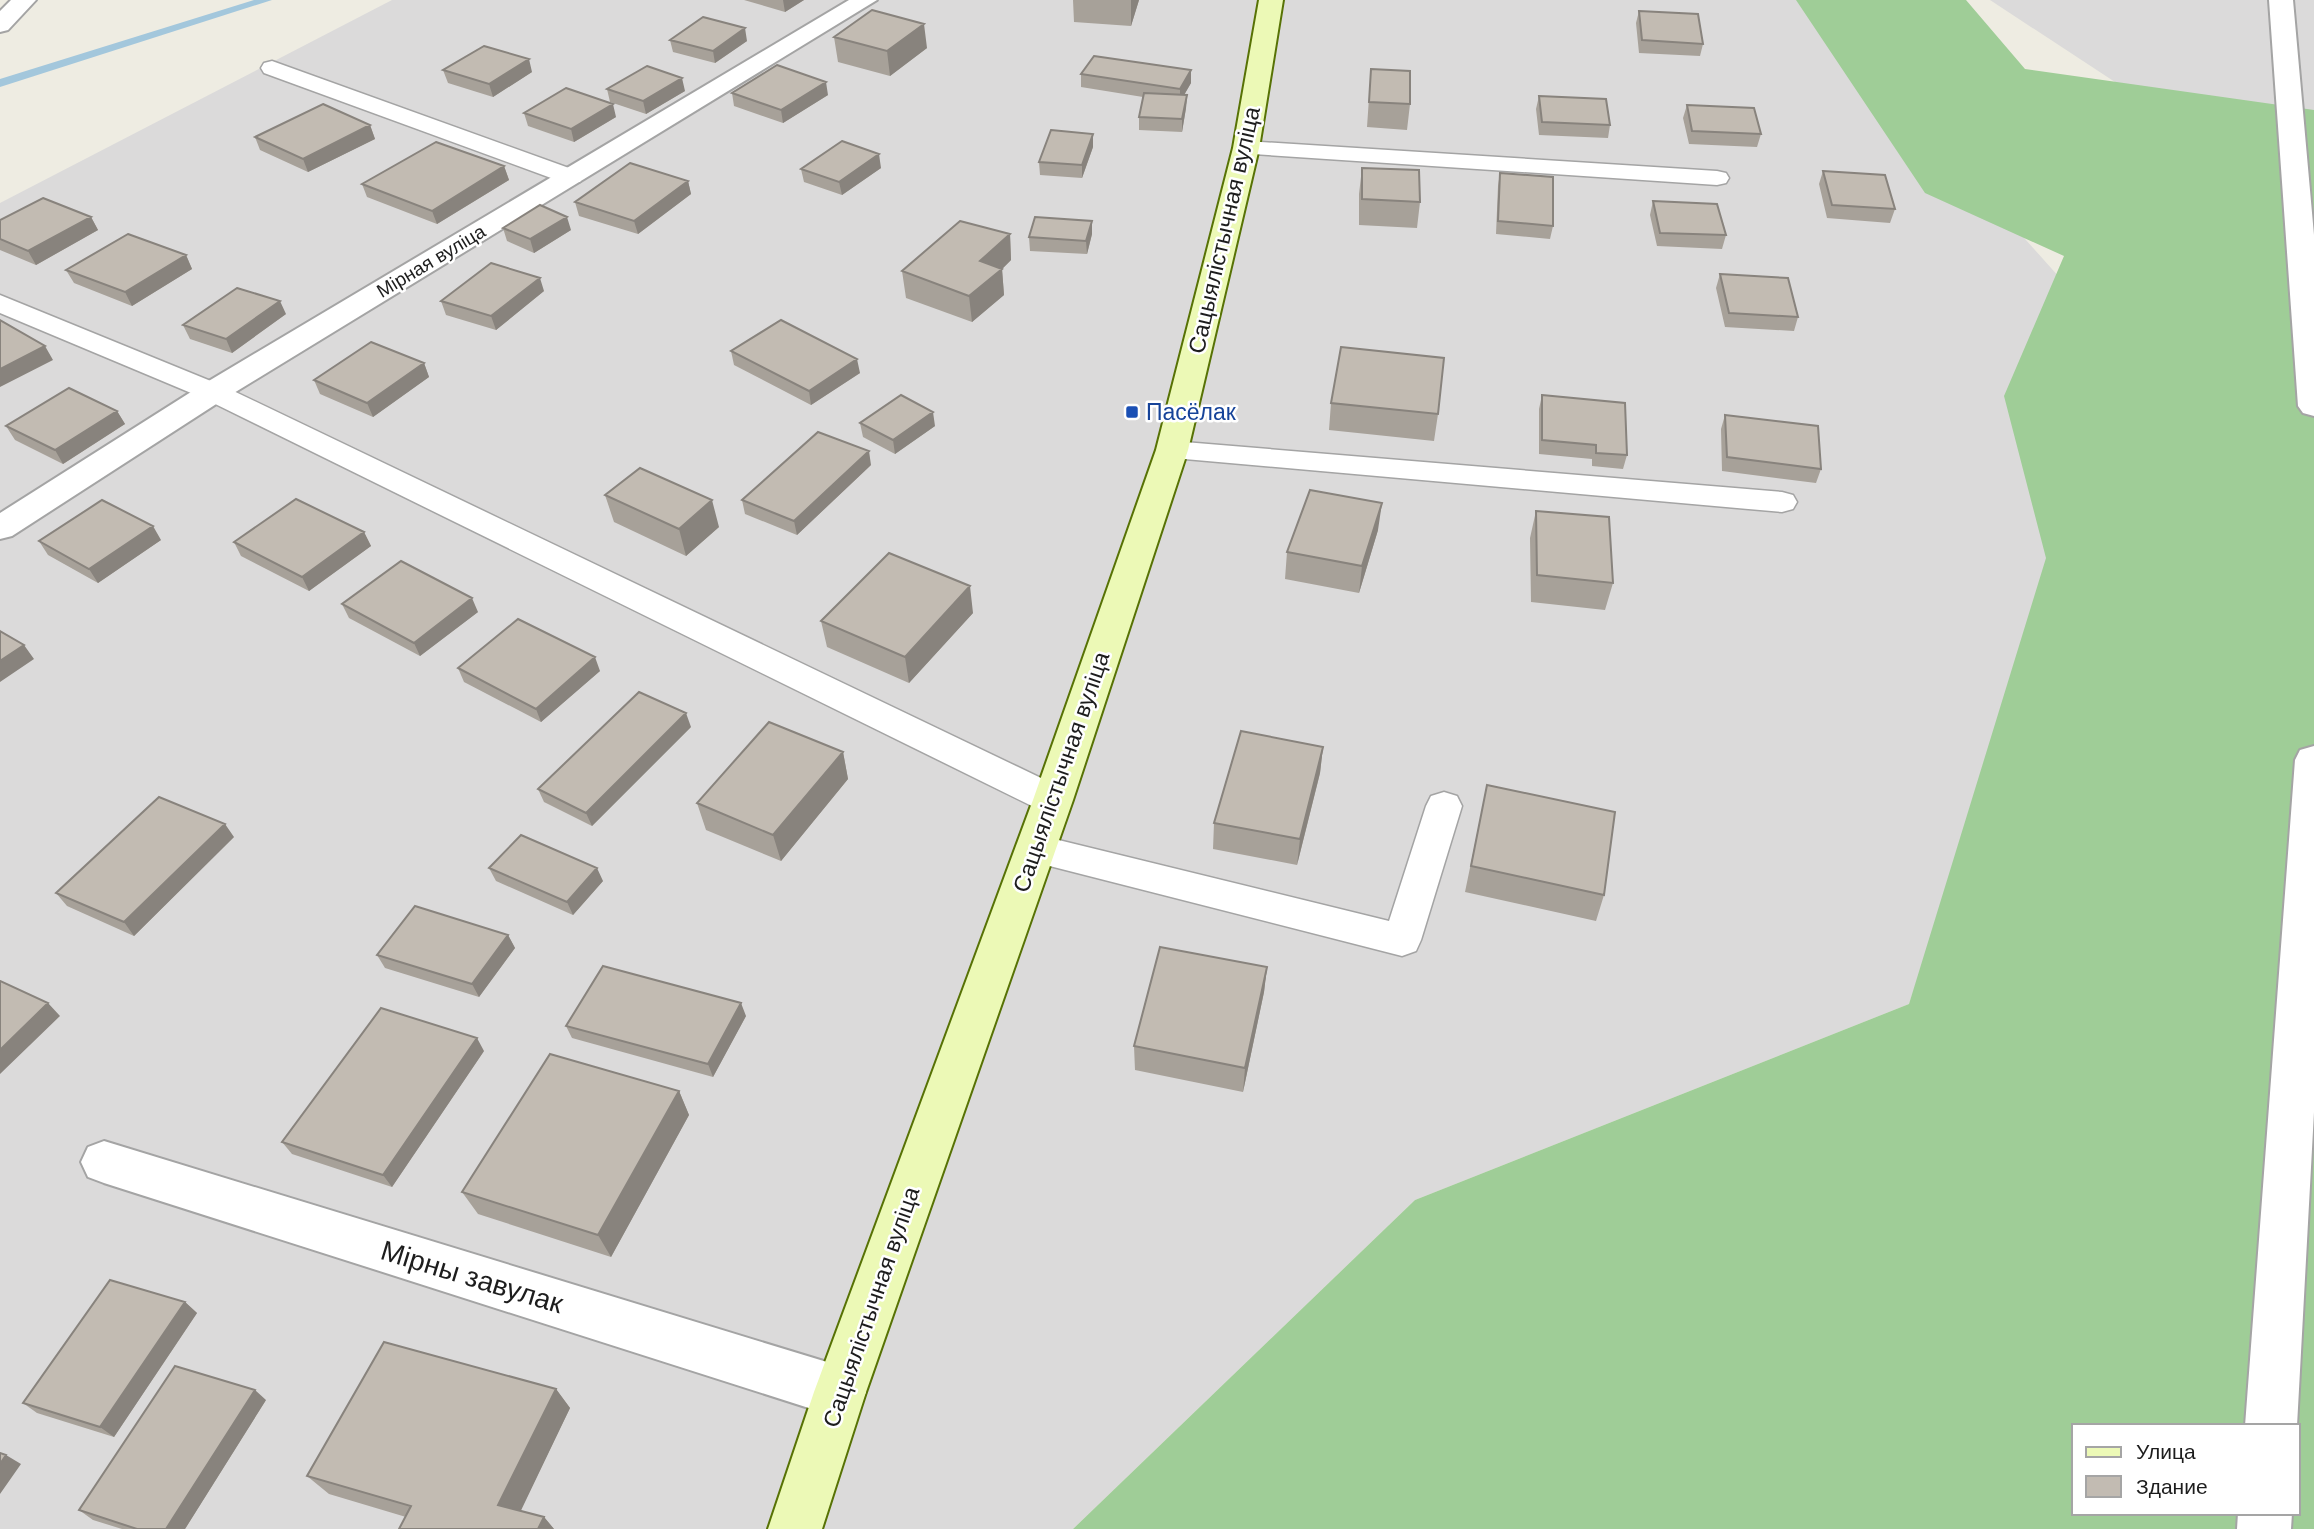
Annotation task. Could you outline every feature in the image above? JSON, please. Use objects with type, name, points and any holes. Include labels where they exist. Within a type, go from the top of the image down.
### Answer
[{"type":"main road","name":"Сацыялістычная вуліца","points":[[795,1529],[840,1392],[1053,800],[1172,450],[1246,148],[1271,0]]},
{"type":"street","points":[[0,25],[24,0]]},
{"type":"street","name":"Мірная вуліца","points":[[0,528],[212,392],[865,0]]},
{"type":"street","points":[[2281,0],[2314,406]]},
{"type":"street","points":[[2271,1424],[2314,760]]},
{"type":"street","name":"Мірны завулак","points":[[104,1162],[840,1392]]},
{"type":"lane","points":[[272,68],[571,177]]},
{"type":"lane","points":[[1246,148],[1717,178]]},
{"type":"lane","points":[[0,303],[212,392],[1053,800]]},
{"type":"lane","points":[[1172,450],[1782,502]]},
{"type":"lane","points":[[1034,848],[1402,940],[1444,806]]},
{"type":"shaded area","points":[[392,0],[1812,0],[2068,287],[2077,504],[1909,1004],[1415,1200],[1073,1529],[0,1529],[0,203]]},
{"type":"shaded area","points":[[1990,0],[2314,0],[2314,162],[2217,149]]},
{"type":"green space","points":[[1796,0],[1966,0],[2025,69],[2314,110],[2314,1529],[1073,1529],[1415,1200],[1909,1004],[2046,558],[2004,396],[2064,256],[1925,193]]},
{"type":"building","points":[[872,10],[924,24],[887,51],[834,37]]},
{"type":"building","points":[[1639,11],[1698,14],[1703,44],[1642,40]]},
{"type":"building","points":[[703,17],[745,28],[713,51],[670,40]]},
{"type":"building","points":[[484,46],[529,59],[489,84],[443,70]]},
{"type":"building","points":[[1094,56],[1191,70],[1180,89],[1081,74]]},
{"type":"building","points":[[777,65],[826,82],[781,110],[732,93]]},
{"type":"building","points":[[647,66],[682,78],[643,101],[607,89]]},
{"type":"building","points":[[1371,69],[1410,71],[1410,104],[1369,102]]},
{"type":"building","points":[[566,88],[613,104],[571,129],[524,113]]},
{"type":"building","points":[[1144,93],[1187,95],[1182,119],[1139,117]]},
{"type":"building","points":[[1539,96],[1606,99],[1610,125],[1542,122]]},
{"type":"building","points":[[323,104],[370,125],[303,159],[255,137]]},
{"type":"building","points":[[1687,105],[1754,108],[1761,134],[1692,131]]},
{"type":"building","points":[[1051,130],[1093,134],[1082,165],[1039,162]]},
{"type":"building","points":[[842,141],[879,154],[839,182],[801,169]]},
{"type":"building","points":[[436,142],[504,166],[432,211],[362,184]]},
{"type":"building","points":[[630,163],[688,181],[634,221],[575,202]]},
{"type":"building","points":[[1362,168],[1419,170],[1420,202],[1362,199]]},
{"type":"building","points":[[1823,171],[1885,175],[1895,209],[1832,205]]},
{"type":"building","points":[[1500,173],[1553,177],[1553,226],[1498,221]]},
{"type":"building","points":[[43,198],[91,217],[28,251],[0,239],[0,220]]},
{"type":"building","points":[[1653,201],[1717,204],[1726,235],[1660,233]]},
{"type":"building","points":[[540,205],[567,217],[530,239],[503,228]]},
{"type":"building","points":[[1035,217],[1092,221],[1086,241],[1029,237]]},
{"type":"building","points":[[960,221],[1010,234],[980,261],[1002,269],[969,296],[902,271]]},
{"type":"building","points":[[128,234],[186,255],[125,292],[66,270]]},
{"type":"building","points":[[491,263],[540,278],[491,316],[441,301]]},
{"type":"building","points":[[1720,274],[1788,278],[1798,317],[1729,313]]},
{"type":"building","points":[[237,288],[280,301],[226,339],[183,325]]},
{"type":"building","points":[[0,320],[45,346],[0,369]]},
{"type":"building","points":[[781,320],[857,359],[809,391],[731,351]]},
{"type":"building","points":[[371,342],[424,363],[367,403],[314,380]]},
{"type":"building","points":[[1341,347],[1444,358],[1438,414],[1331,403]]},
{"type":"building","points":[[69,388],[117,411],[55,450],[6,426]]},
{"type":"building","points":[[901,395],[933,412],[893,440],[860,423]]},
{"type":"building","points":[[1542,395],[1625,403],[1627,455],[1596,453],[1596,445],[1542,440]]},
{"type":"building","points":[[1725,415],[1818,426],[1821,469],[1727,457]]},
{"type":"building","points":[[818,432],[869,451],[794,521],[742,500]]},
{"type":"building","points":[[640,468],[712,500],[679,529],[605,495]]},
{"type":"building","points":[[1310,490],[1382,503],[1362,566],[1287,552]]},
{"type":"building","points":[[296,499],[364,532],[302,577],[234,542]]},
{"type":"building","points":[[102,500],[153,526],[89,569],[39,541]]},
{"type":"building","points":[[1536,511],[1609,517],[1613,583],[1537,575]]},
{"type":"building","points":[[889,553],[970,586],[905,657],[821,621]]},
{"type":"building","points":[[401,561],[472,598],[414,643],[342,604]]},
{"type":"building","points":[[518,619],[595,657],[536,709],[458,668]]},
{"type":"building","points":[[0,631],[24,645],[0,661]]},
{"type":"building","points":[[639,692],[686,713],[586,813],[538,789]]},
{"type":"building","points":[[769,722],[843,752],[773,835],[697,803]]},
{"type":"building","points":[[1241,731],[1323,747],[1300,839],[1214,823]]},
{"type":"building","points":[[1487,785],[1615,812],[1604,895],[1471,866]]},
{"type":"building","points":[[159,797],[225,824],[124,922],[56,893]]},
{"type":"building","points":[[521,835],[597,868],[567,902],[489,868]]},
{"type":"building","points":[[415,906],[508,935],[472,984],[377,955]]},
{"type":"building","points":[[1160,947],[1267,967],[1245,1068],[1134,1046]]},
{"type":"building","points":[[603,966],[741,1003],[708,1064],[566,1026]]},
{"type":"building","points":[[0,981],[48,1003],[0,1050]]},
{"type":"building","points":[[381,1008],[477,1038],[383,1175],[282,1142]]},
{"type":"building","points":[[550,1054],[679,1091],[598,1235],[462,1192]]},
{"type":"building","points":[[110,1280],[185,1302],[100,1427],[23,1403]]},
{"type":"building","points":[[384,1342],[556,1389],[498,1505],[544,1517],[538,1529],[399,1529],[411,1506],[307,1476]]},
{"type":"building","points":[[175,1366],[255,1390],[166,1529],[137,1529],[79,1510]]},
{"type":"building","points":[[0,1453],[6,1455],[0,1464]]},
{"type":"waterway","points":[[0,83],[266,0]]},
{"type":"place","name":"Пасёлак","points":[[1132,412]]}]
